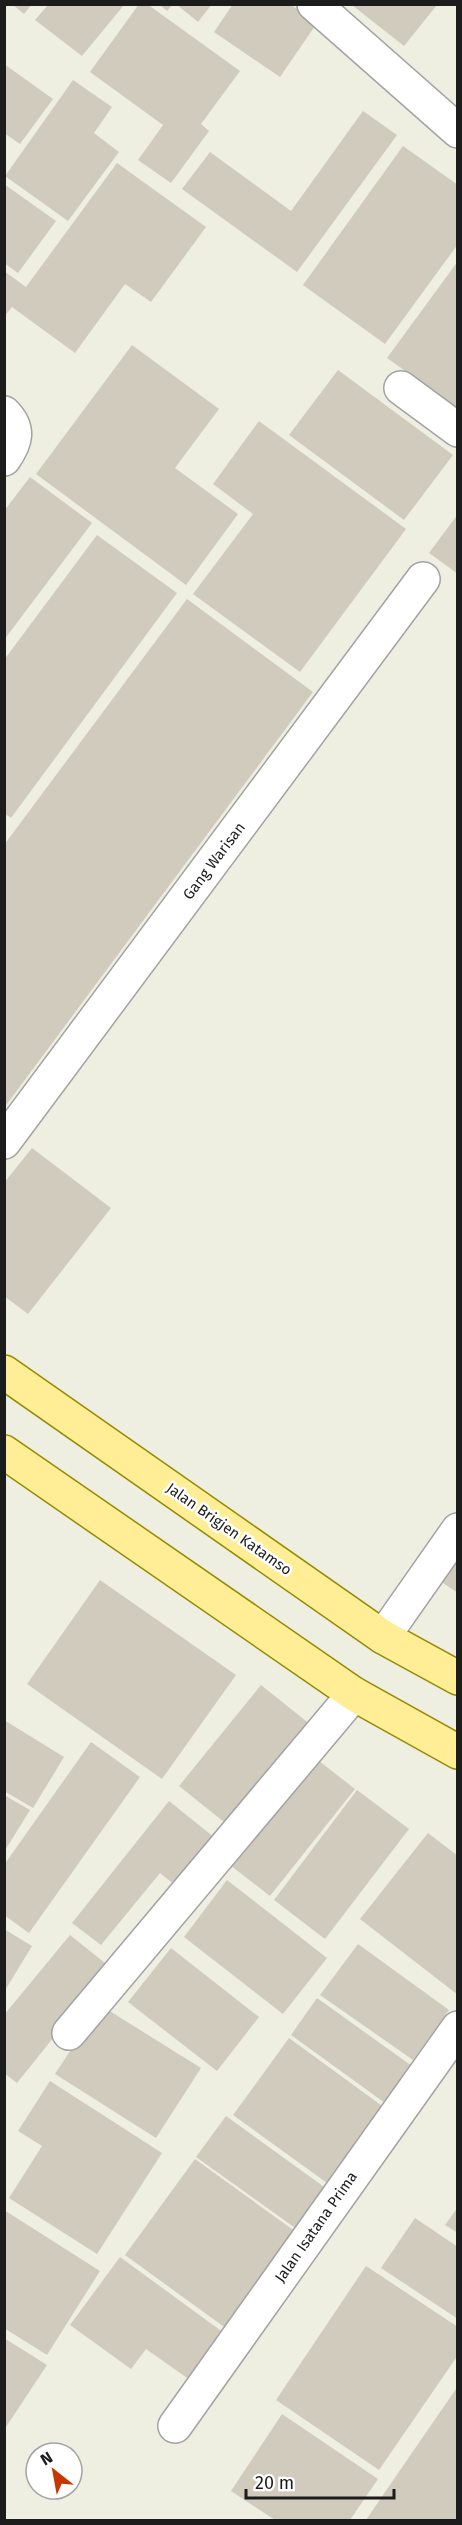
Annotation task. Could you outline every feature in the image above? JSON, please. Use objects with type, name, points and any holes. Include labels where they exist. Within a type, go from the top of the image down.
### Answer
[{"type":"main road","name":"Jalan Brigjen Katamso","points":[[4,1372],[383,1636],[458,1678]]},
{"type":"main road","points":[[4,1452],[354,1694],[458,1752]]},
{"type":"street","points":[[314,4],[458,131]]},
{"type":"street","points":[[401,388],[458,430]]},
{"type":"street","points":[[4,413],[14,426],[16,436],[14,446],[4,459]]},
{"type":"street","name":"Gang Warisan","points":[[4,1142],[423,579]]},
{"type":"street","points":[[383,1636],[458,1530]]},
{"type":"street","points":[[69,2033],[354,1694]]},
{"type":"street","name":"Jalan Isatana Prima","points":[[175,2426],[458,2028]]},
{"type":"building","points":[[12,4],[32,4],[24,14]]},
{"type":"building","points":[[139,4],[147,4],[240,71],[201,124],[209,131],[171,183],[138,160],[163,125],[90,72]]},
{"type":"building","points":[[159,4],[173,4],[167,11]]},
{"type":"building","points":[[176,4],[212,4],[198,22]]},
{"type":"building","points":[[233,4],[290,4],[317,23],[280,77],[214,32]]},
{"type":"building","points":[[48,5],[124,5],[82,56],[35,20]]},
{"type":"building","points":[[352,5],[437,5],[404,46]]},
{"type":"building","points":[[4,64],[53,99],[20,144],[4,133]]},
{"type":"building","points":[[73,80],[112,107],[94,133],[119,152],[68,221],[5,176]]},
{"type":"building","points":[[363,111],[397,135],[297,272],[182,189],[210,152],[291,211]]},
{"type":"building","points":[[403,146],[458,185],[458,244],[385,344],[303,285]]},
{"type":"building","points":[[117,163],[206,227],[151,302],[125,284],[75,353],[12,307],[4,317],[4,271],[26,287]]},
{"type":"building","points":[[4,184],[56,221],[18,273],[4,263]]},
{"type":"building","points":[[458,261],[458,408],[387,358]]},
{"type":"building","points":[[132,345],[219,409],[175,468],[238,514],[186,585],[36,474]]},
{"type":"building","points":[[338,370],[453,455],[404,520],[289,435]]},
{"type":"building","points":[[259,421],[406,529],[300,672],[193,594],[253,514],[213,484]]},
{"type":"building","points":[[30,477],[92,523],[4,640],[4,511]]},
{"type":"building","points":[[458,514],[458,574],[429,553]]},
{"type":"building","points":[[97,535],[177,593],[11,818],[4,813],[4,660]]},
{"type":"building","points":[[187,599],[313,692],[4,1108],[4,845]]},
{"type":"building","points":[[32,1148],[111,1208],[28,1314],[4,1296],[4,1183]]},
{"type":"building","points":[[458,1549],[458,1593],[437,1579]]},
{"type":"building","points":[[100,1580],[236,1675],[162,1779],[27,1684]]},
{"type":"building","points":[[261,1685],[316,1729],[234,1830],[179,1786]]},
{"type":"building","points":[[4,1720],[64,1757],[33,1808],[4,1791]]},
{"type":"building","points":[[91,1742],[140,1777],[29,1933],[4,1915],[4,1865]]},
{"type":"building","points":[[314,1757],[355,1789],[270,1896],[230,1865]]},
{"type":"building","points":[[357,1790],[409,1829],[325,1939],[274,1900]]},
{"type":"building","points":[[4,1795],[30,1810],[4,1852]]},
{"type":"building","points":[[169,1801],[215,1838],[176,1886],[160,1873],[101,1945],[72,1923]]},
{"type":"building","points":[[428,1833],[458,1856],[458,1995],[360,1919]]},
{"type":"building","points":[[227,1880],[327,1958],[283,2014],[184,1937]]},
{"type":"building","points":[[4,1929],[32,1946],[4,1992]]},
{"type":"building","points":[[70,1935],[110,1967],[17,2083],[4,2073],[4,2015]]},
{"type":"building","points":[[358,1944],[449,2010],[413,2060],[320,1995]]},
{"type":"building","points":[[171,1948],[259,2017],[217,2071],[128,2002]]},
{"type":"building","points":[[317,1998],[412,2066],[385,2103],[291,2035]]},
{"type":"building","points":[[100,2005],[201,2068],[156,2138],[55,2074]]},
{"type":"building","points":[[289,2038],[389,2111],[334,2188],[233,2115]]},
{"type":"building","points":[[50,2081],[162,2153],[97,2254],[9,2198],[42,2146],[18,2131]]},
{"type":"building","points":[[226,2116],[327,2189],[298,2230],[196,2157]]},
{"type":"building","points":[[195,2159],[296,2232],[227,2329],[125,2255]]},
{"type":"building","points":[[458,2207],[458,2233],[445,2225]]},
{"type":"building","points":[[4,2210],[100,2271],[47,2355],[4,2328]]},
{"type":"building","points":[[415,2218],[458,2247],[458,2319],[381,2268]]},
{"type":"building","points":[[120,2257],[224,2333],[190,2380],[146,2349],[131,2369],[70,2325]]},
{"type":"building","points":[[366,2266],[458,2327],[458,2355],[379,2470],[276,2400]]},
{"type":"building","points":[[4,2338],[47,2365],[4,2430]]},
{"type":"building","points":[[458,2386],[458,2520],[366,2520],[394,2479]]},
{"type":"building","points":[[282,2414],[378,2479],[350,2520],[275,2520],[231,2491]]}]
